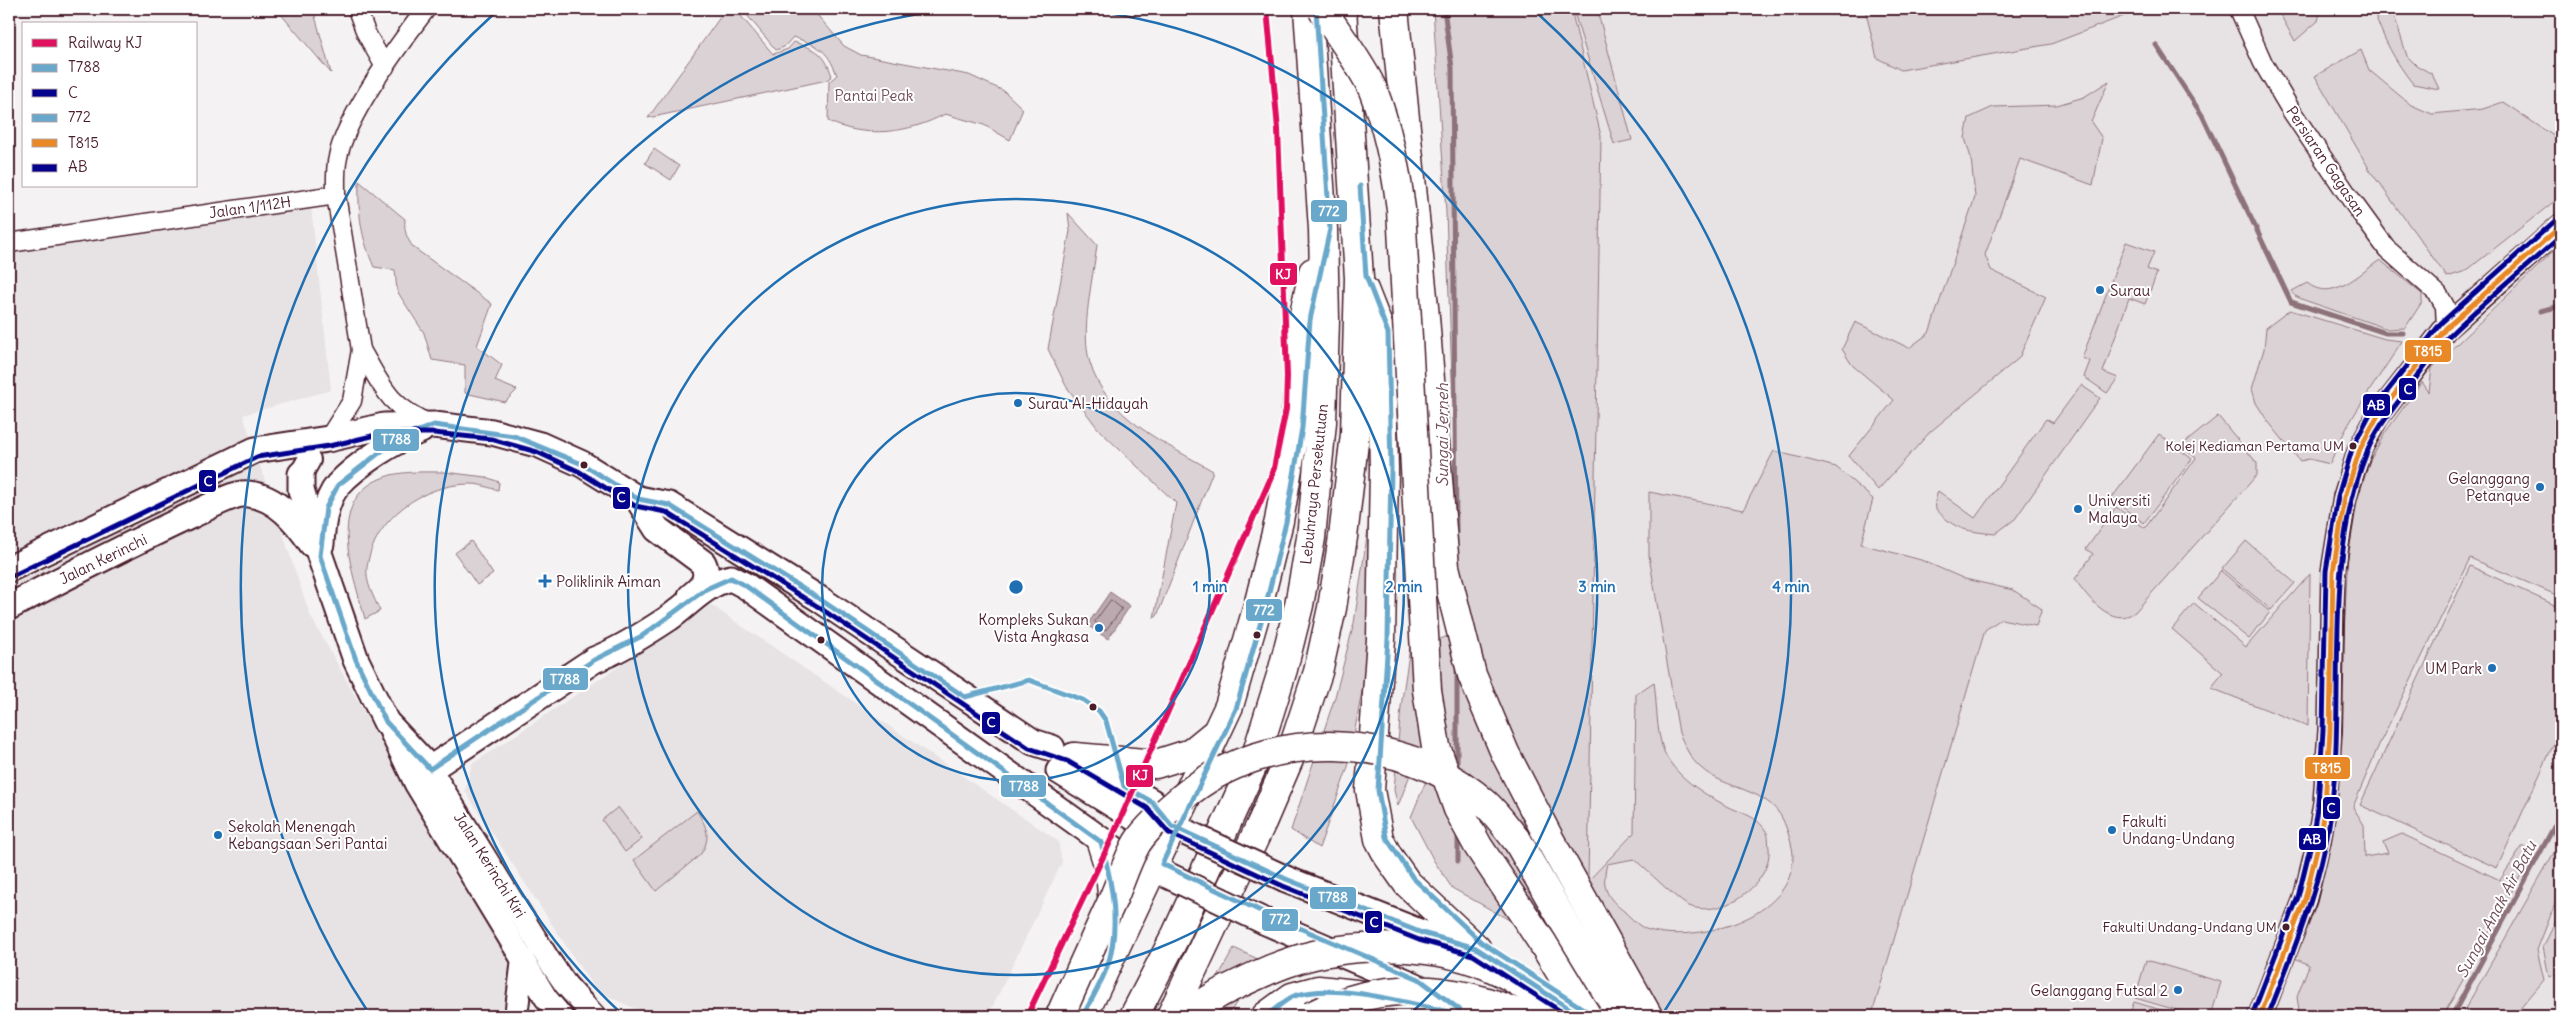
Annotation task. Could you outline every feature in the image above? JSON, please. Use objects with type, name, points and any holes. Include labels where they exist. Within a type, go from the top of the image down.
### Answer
[{"type":"highway","name":"Lebuhraya Persekutuan","points":[[1134,1016],[1176,935],[1253,765],[1283,669],[1299,605],[1311,538],[1322,422],[1325,320],[1323,229],[1308,9]]},
{"type":"highway","points":[[1322,9],[1372,89],[1389,138],[1396,168],[1401,209],[1427,690],[1436,746],[1458,809],[1478,846],[1542,942],[1587,1016]]},
{"type":"highway","points":[[1171,1016],[1290,757],[1318,672],[1341,555],[1356,434],[1359,278],[1342,9]]},
{"type":"highway","points":[[1394,9],[1425,317],[1445,567],[1472,675],[1504,753],[1648,1016]]},
{"type":"highway","points":[[1083,1016],[1109,960],[1160,872],[1179,829],[1215,733],[1229,706],[1240,670],[1279,521],[1295,427],[1302,319],[1323,229]]},
{"type":"highway","points":[[1359,278],[1381,333],[1383,440],[1381,639],[1370,790],[1379,839],[1388,856],[1407,883],[1476,948]]},
{"type":"highway","points":[[1056,754],[1156,764],[1191,753],[1215,733]]},
{"type":"highway","points":[[1060,1016],[1138,843],[1151,826],[1194,788],[1228,768],[1255,756],[1309,745],[1345,746],[1402,758],[1440,774],[1487,805],[1518,842],[1618,1016]]},
{"type":"highway","points":[[1101,842],[1112,888],[1114,922],[1109,960]]},
{"type":"highway","points":[[1182,1016],[1220,993],[1293,961],[1329,952],[1370,948],[1418,950],[1465,958],[1498,971],[1538,995],[1559,1016]]},
{"type":"highway","points":[[1266,1016],[1292,997],[1318,990],[1356,994],[1453,1014]]},
{"type":"highway","points":[[1311,1016],[1347,1001],[1376,993],[1434,991],[1464,995],[1500,1006],[1523,1016]]},
{"type":"main road","points":[[9,569],[255,450],[328,439],[384,426],[434,426],[514,436],[540,444],[582,464],[638,499],[670,505],[821,600],[1056,754],[1152,802],[1179,829],[1286,879],[1422,933],[1476,948],[1581,1016]]},
{"type":"main road","points":[[320,556],[321,534],[326,508],[338,486],[397,439],[434,426]]},
{"type":"main road","name":"Jalan Kerinchi Kiri","points":[[328,439],[305,467],[301,490],[320,556],[356,660],[386,722],[430,769]]},
{"type":"main road","points":[[430,769],[673,610],[702,588],[706,568],[703,563],[657,529],[638,499]]},
{"type":"main road","name":"Jalan Kerinchi","points":[[9,607],[198,512],[235,509],[262,513],[282,524],[320,556]]},
{"type":"main road","points":[[594,660],[609,654],[669,618],[715,583],[731,578],[1101,842],[1266,922],[1416,986],[1453,1014]]},
{"type":"street","points":[[357,9],[366,34],[385,67]]},
{"type":"street","points":[[328,439],[352,401],[360,350],[336,195],[338,156],[345,136],[385,67],[426,9]]},
{"type":"street","name":"Persiaran Gagasan","points":[[2239,9],[2263,64],[2292,112],[2387,250],[2438,294],[2472,304]]},
{"type":"street","name":"Jalan 1/112H","points":[[9,243],[336,195]]},
{"type":"street","points":[[2260,1016],[2305,899],[2319,841],[2325,803],[2330,731],[2333,572],[2345,497],[2360,449],[2377,417],[2446,328],[2561,226]]},
{"type":"street","points":[[2438,294],[2445,306],[2446,328]]},
{"type":"street","points":[[360,350],[391,401],[414,417],[434,426]]},
{"type":"street","name":"Jalan Kerinchi Kiri","points":[[386,722],[416,784],[523,959],[552,1013]]},
{"type":"street","name":"Jalan Kerinchi Kiri","points":[[430,769],[546,955],[590,1015]]},
{"type":"street","points":[[516,1016],[523,959]]},
{"type":"street","points":[[552,1013],[572,991]]},
{"type":"shaded area","name":"Universiti Malaya","points":[[1571,9],[2561,9],[2561,1016],[1663,1016],[1588,882],[1601,136]]},
{"type":"shaded area","points":[[311,207],[331,390],[243,415],[310,615],[457,879],[509,956],[510,974],[526,1016],[9,1016],[9,250]]},
{"type":"shaded area","points":[[711,605],[1058,841],[1062,862],[988,1016],[651,1016],[595,990],[465,791],[472,764]]},
{"type":"green space","points":[[275,9],[313,9],[331,73],[279,12]]},
{"type":"green space","points":[[726,9],[735,9],[773,54],[788,49],[794,42],[819,53],[826,62],[832,76],[827,80],[648,118]]},
{"type":"green space","name":"Pantai Peak","points":[[742,9],[812,9],[844,46],[861,55],[969,75],[1004,91],[1023,109],[1010,140],[984,125],[945,114],[917,126],[872,132],[842,127],[828,121],[829,82],[837,75],[830,59],[816,46],[793,37],[784,47],[776,50]]},
{"type":"green space","points":[[1433,9],[1571,9],[1601,136],[1588,881],[1634,833],[1636,694],[1654,682],[1659,733],[1663,749],[1668,758],[1681,775],[1699,790],[1727,806],[1750,816],[1763,827],[1768,836],[1768,861],[1763,874],[1754,886],[1730,903],[1716,907],[1702,909],[1689,906],[1670,892],[1634,859],[1607,864],[1605,885],[1609,896],[1636,922],[1649,930],[1669,933],[1692,933],[1716,929],[1739,922],[1761,910],[1778,896],[1789,878],[1793,856],[1786,828],[1776,809],[1757,795],[1722,781],[1701,768],[1691,756],[1679,733],[1649,556],[1649,492],[1743,510],[1774,451],[1836,467],[1873,499],[1861,544],[1921,560],[1965,579],[2013,590],[2042,609],[2036,626],[2001,619],[1985,630],[1873,1011],[1879,1016],[1663,1016],[1610,922],[1572,955],[1452,888],[1434,861],[1411,817],[1426,781],[1449,748],[1435,641],[1461,631],[1446,212]]},
{"type":"green space","points":[[1573,9],[1597,9],[1632,140],[1614,144]]},
{"type":"green space","points":[[1865,9],[2142,9],[2051,44],[1901,70],[1877,58]]},
{"type":"green space","points":[[2277,9],[2321,9],[2318,21],[2295,41]]},
{"type":"green space","points":[[2373,9],[2392,9],[2407,56],[2416,65],[2432,74],[2439,89],[2413,84],[2390,48]]},
{"type":"green space","points":[[2361,50],[2369,70],[2411,105],[2432,114],[2483,109],[2503,102],[2561,141],[2561,196],[2466,271],[2447,277],[2371,172],[2315,76]]},
{"type":"green space","points":[[2109,81],[2091,122],[2102,138],[2093,185],[2020,159],[1985,255],[1991,270],[2046,297],[2019,358],[1930,432],[1878,490],[1849,456],[1894,400],[1852,365],[1842,349],[1855,322],[1909,348],[1929,333],[1975,197],[1971,158],[1965,138],[1969,118],[1993,107],[2057,105],[2084,97]]},
{"type":"green space","points":[[654,149],[679,166],[671,180],[645,163]]},
{"type":"green space","points":[[359,181],[405,219],[406,234],[414,248],[492,304],[477,346],[502,365],[495,381],[517,390],[505,402],[465,393],[465,365],[432,360],[424,333],[397,291],[395,270],[374,267],[361,226]]},
{"type":"green space","points":[[1068,213],[1097,245],[1088,305],[1086,336],[1090,363],[1098,382],[1110,399],[1140,428],[1213,471],[1157,616],[1154,618],[1176,503],[1099,430],[1066,386],[1048,349],[1070,231]]},
{"type":"green space","points":[[2126,242],[2154,252],[2147,269],[2157,273],[2145,304],[2129,298],[2103,372],[2118,378],[2107,393],[2084,377],[2090,361],[2082,358]]},
{"type":"green space","points":[[2561,244],[2561,597],[2470,558],[2378,747],[2353,807],[2364,825],[2365,857],[2388,853],[2383,842],[2402,834],[2500,880],[2522,847],[2537,846],[2443,1016],[2300,1016],[2297,997],[2309,965],[2295,958],[2321,885],[2335,808],[2348,553],[2354,510],[2367,466],[2385,433],[2422,382],[2429,392],[2432,368]]},
{"type":"green space","points":[[2380,260],[2422,294],[2422,302],[2405,328],[2388,329],[2304,300],[2295,296],[2292,291],[2307,283],[2316,288],[2326,290],[2336,288],[2354,279]]},
{"type":"green space","points":[[2290,310],[2385,339],[2402,341],[2353,417],[2336,448],[2330,464],[2309,459],[2300,461],[2267,420],[2256,403],[2252,389],[2264,349],[2266,328]]},
{"type":"green space","points":[[2081,385],[2100,398],[2015,519],[1995,534],[1977,532],[1956,526],[1936,509],[1935,501],[1938,491],[1975,518],[2046,419],[2053,423]]},
{"type":"green space","points":[[2218,416],[2257,463],[2257,475],[2135,612],[2118,617],[2109,614],[2093,602],[2075,579],[2093,554],[2086,549],[2116,507],[2145,528],[2196,458],[2181,446]]},
{"type":"green space","points":[[2159,434],[2192,459],[2144,523],[2111,499]]},
{"type":"green space","points":[[411,472],[444,472],[486,477],[499,482],[498,490],[481,485],[454,485],[420,497],[404,507],[391,519],[380,533],[372,549],[367,567],[369,584],[380,611],[365,619],[349,558],[347,536],[349,517],[356,499],[369,485],[391,475]]},
{"type":"green space","points":[[1369,523],[1374,626],[1348,767],[1319,848],[1291,830],[1335,697],[1354,623]]},
{"type":"green space","points":[[471,541],[493,574],[477,585],[455,553]]},
{"type":"green space","points":[[2246,541],[2295,583],[2271,610],[2222,569]]},
{"type":"green space","name":"UM Park","points":[[2470,566],[2561,608],[2561,728],[2497,868],[2360,805]]},
{"type":"green space","points":[[2221,571],[2270,612],[2249,639],[2198,598]]},
{"type":"green space","points":[[2310,574],[2308,726],[2211,688],[2223,673],[2172,629],[2194,603],[2246,647]]},
{"type":"green space","points":[[1414,620],[1432,756],[1418,754],[1398,806],[1394,790],[1401,707]]},
{"type":"green space","points":[[618,807],[642,839],[625,852],[602,820]]},
{"type":"green space","points":[[697,811],[707,833],[704,849],[700,855],[656,891],[634,860]]},
{"type":"green space","points":[[2561,840],[2561,889],[2537,950],[2544,980],[2514,1016],[2461,1016]]},
{"type":"green space","points":[[2561,911],[2561,973],[2549,977],[2543,947]]},
{"type":"green space","points":[[1234,948],[1262,961],[1228,1016],[1197,1016]]},
{"type":"green space","name":"Gelanggang Futsal 2","points":[[2146,960],[2221,982],[2211,1016],[2197,1016],[2135,998]]},
{"type":"green space","points":[[2134,1002],[2182,1016],[2129,1016]]},
{"type":"water","points":[[1110,592],[1130,606],[1108,639],[1087,625]]},
{"type":"waterway","name":"Sungai Jerneh","points":[[1444,9],[1452,68],[1456,533]]},
{"type":"waterway","points":[[2156,45],[2202,115],[2291,302],[2386,333],[2403,333]]},
{"type":"waterway","points":[[2540,311],[2561,306]]},
{"type":"waterway","name":"Sungai Jerneh","points":[[1457,664],[1457,773]]},
{"type":"waterway","name":"Sungai Anak Air Batu","points":[[2452,1016],[2561,814]]},
{"type":"waterway","name":"Sungai Jerneh","points":[[1458,831],[1458,861]]},
{"type":"rail line","name":"KJ","points":[[1027,1016],[1112,838],[1273,473],[1286,409],[1287,376],[1278,129],[1267,9]]},
{"type":"transit line","name":"772","points":[[1316,9],[1330,229],[1310,320],[1302,428],[1286,522],[1266,604],[1236,709],[1162,864],[1269,915],[1419,979],[1460,1010]]},
{"type":"transit line","name":"772","points":[[1360,186],[1366,276],[1388,333],[1391,469],[1388,639],[1378,790],[1386,837],[1413,878],[1481,942],[1585,1010]]},
{"type":"transit line","name":"AB","points":[[2253,1013],[2298,897],[2312,840],[2318,802],[2323,731],[2326,571],[2338,496],[2353,446],[2371,412],[2441,323],[2556,220]]},
{"type":"transit line","name":"T815","points":[[2260,1016],[2305,899],[2319,841],[2325,803],[2330,731],[2333,572],[2345,497],[2360,449],[2377,417],[2446,328],[2561,226]]},
{"type":"transit line","name":"C","points":[[2268,1016],[2307,912],[2328,831],[2335,760],[2340,580],[2345,536],[2353,493],[2367,452],[2385,420],[2447,338],[2561,236]]},
{"type":"transit line","name":"T788","points":[[1083,1016],[1107,967],[1114,936],[1109,873],[1101,842],[746,586],[731,578],[706,589],[642,636],[594,660],[430,769],[386,722],[356,660],[320,556],[326,508],[338,485],[397,439],[434,425],[514,436],[582,464],[638,499],[669,505],[821,600],[965,697],[1029,680],[1083,700],[1099,711],[1106,721],[1124,786],[1152,802],[1172,826],[1286,879],[1422,933],[1476,948],[1581,1016]]},
{"type":"transit line","name":"C","points":[[12,576],[257,457],[329,446],[385,433],[434,433],[491,439],[537,452],[578,471],[635,506],[666,512],[817,606],[1029,748],[1067,761],[1147,808],[1169,833],[1283,886],[1419,940],[1473,955],[1568,1016]]},
{"type":"transit line","name":"T788","points":[[1266,1016],[1294,996],[1311,992],[1330,991],[1393,999],[1450,1012],[1456,1016]]},
{"type":"place","name":"Surau","points":[[2100,290]]},
{"type":"place","name":"Surau Al-Hidayah","points":[[1018,403]]},
{"type":"place","name":"Kolej Kediaman Pertama UM","points":[[2353,446]]},
{"type":"place","name":"Gelanggang Petanque","points":[[2540,487]]},
{"type":"place","name":"Universiti Malaya","points":[[2078,509]]},
{"type":"place","name":"Poliklinik Aiman","points":[[545,581]]},
{"type":"place","name":"Kompleks Sukan Vista Angkasa","points":[[1099,628]]},
{"type":"place","name":"UM Park","points":[[2492,668]]},
{"type":"place","name":"Fakulti Undang-Undang","points":[[2112,830]]},
{"type":"place","name":"Sekolah Menengah Kebangsaan Seri Pantai","points":[[218,835]]},
{"type":"place","name":"Fakulti Undang-Undang UM","points":[[2286,927]]},
{"type":"place","name":"Gelanggang Futsal 2","points":[[2178,990]]}]
